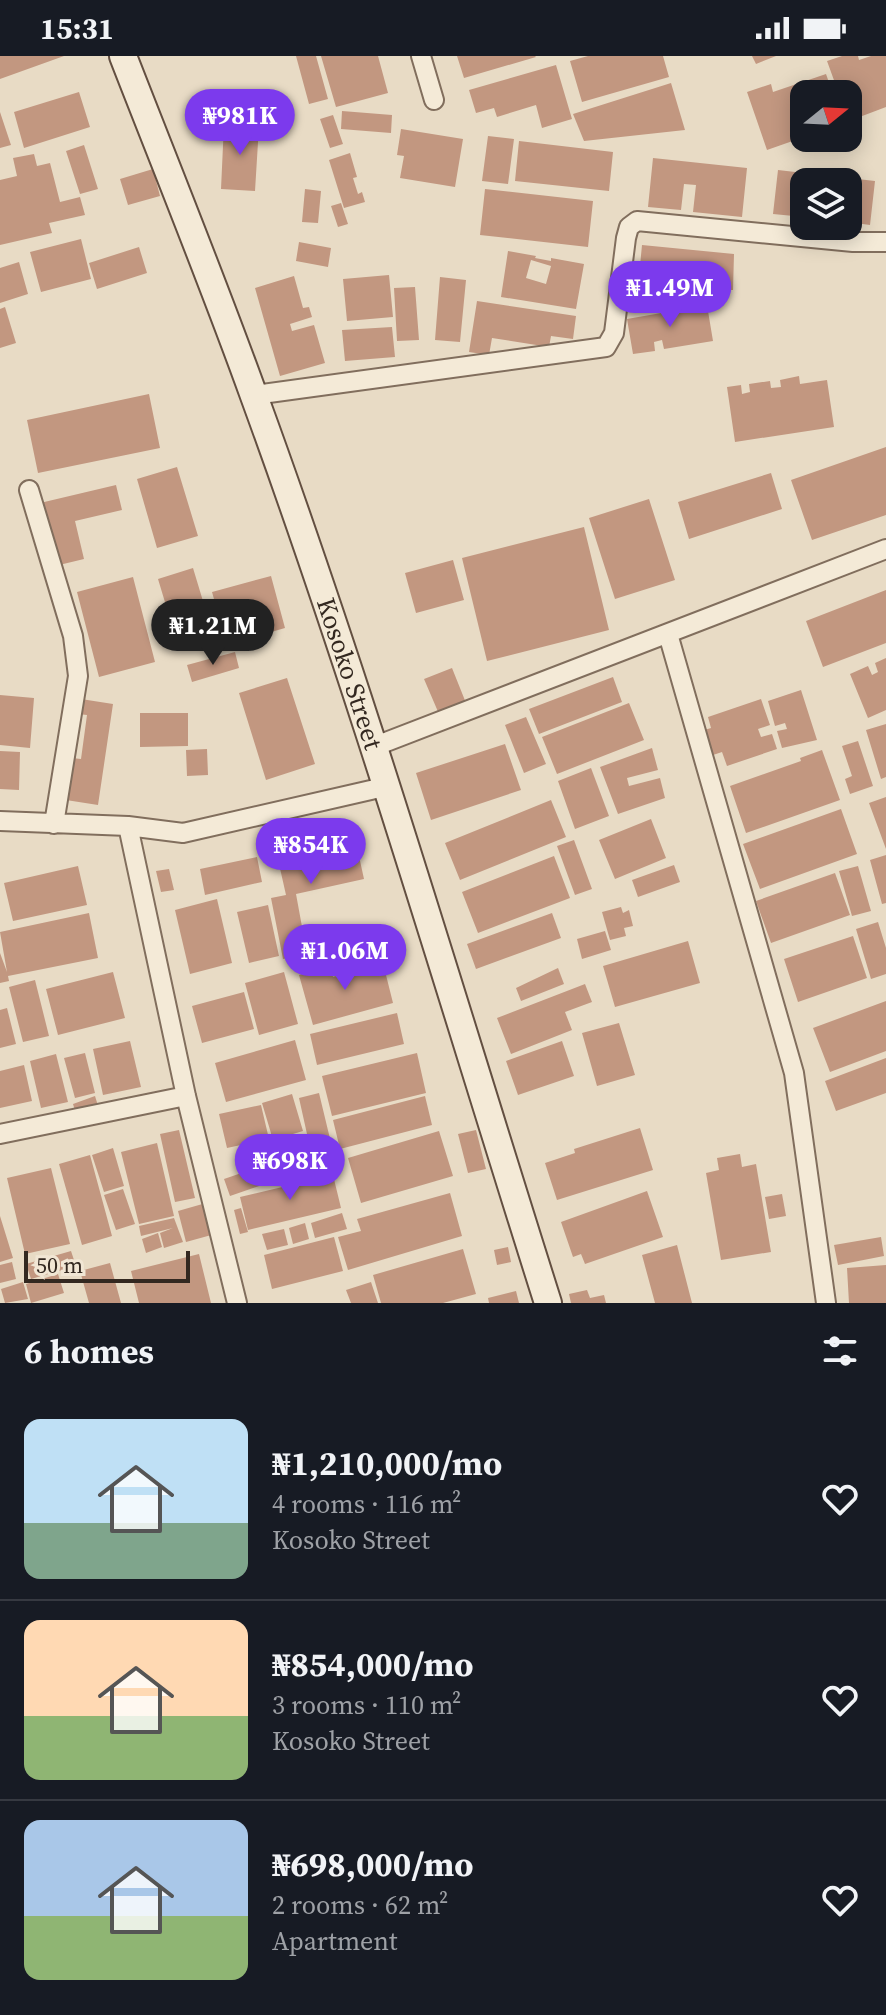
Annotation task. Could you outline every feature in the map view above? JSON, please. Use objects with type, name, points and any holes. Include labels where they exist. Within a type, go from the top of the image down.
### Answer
[{"type":"street","name":"Kosoko Street","points":[[123,56],[254,395],[373,747],[548,1303]]},
{"type":"street","points":[[421,56],[434,100]]},
{"type":"street","points":[[254,395],[606,347],[614,333],[626,238],[629,227],[637,221],[853,242],[886,242]]},
{"type":"street","points":[[29,490],[73,636],[78,676],[54,824]]},
{"type":"street","points":[[373,747],[886,549]]},
{"type":"street","points":[[668,634],[794,1073],[826,1303]]},
{"type":"street","points":[[0,821],[128,826],[183,833],[384,787]]},
{"type":"street","points":[[128,826],[186,1096],[237,1303]]},
{"type":"street","points":[[0,1134],[186,1096]]},
{"type":"building","points":[[0,56],[64,56],[0,79]]},
{"type":"building","points":[[296,56],[316,56],[328,99],[309,104]]},
{"type":"building","points":[[321,56],[378,56],[388,93],[336,107]]},
{"type":"building","points":[[457,56],[535,56],[536,57],[464,78]]},
{"type":"building","points":[[588,56],[663,56],[669,77],[582,102],[570,61]]},
{"type":"building","points":[[752,56],[776,56],[756,64]]},
{"type":"building","points":[[842,56],[858,56],[859,60],[886,56],[886,107],[862,116],[862,80],[834,80],[827,61]]},
{"type":"building","points":[[556,65],[572,119],[542,128],[536,105],[497,117],[494,108],[476,113],[469,90]]},
{"type":"building","points":[[826,74],[828,80],[808,80]]},
{"type":"building","points":[[671,83],[685,130],[584,141],[573,114]]},
{"type":"building","points":[[771,84],[773,92],[790,86],[790,142],[767,150],[747,92]]},
{"type":"building","points":[[79,92],[90,127],[24,148],[14,112]]},
{"type":"building","points":[[342,111],[392,115],[391,133],[341,129]]},
{"type":"building","points":[[0,112],[11,145],[0,148]]},
{"type":"building","points":[[333,115],[343,144],[330,148],[320,119]]},
{"type":"building","points":[[224,124],[259,126],[255,191],[221,189]]},
{"type":"building","points":[[401,129],[463,139],[455,187],[400,178],[404,156],[397,155]]},
{"type":"building","points":[[488,136],[514,139],[508,184],[482,181]]},
{"type":"building","points":[[519,141],[613,152],[609,191],[515,181]]},
{"type":"building","points":[[84,145],[98,189],[80,194],[66,151]]},
{"type":"building","points":[[350,153],[357,177],[353,178],[358,194],[362,192],[365,202],[344,208],[329,160]]},
{"type":"building","points":[[34,154],[37,166],[50,163],[60,202],[80,197],[85,215],[49,223],[52,233],[0,245],[0,180],[17,176],[13,158]]},
{"type":"building","points":[[653,158],[747,168],[742,217],[693,212],[696,185],[684,184],[681,210],[648,207]]},
{"type":"building","points":[[153,169],[160,196],[128,205],[120,179]]},
{"type":"building","points":[[778,170],[790,171],[790,216],[773,214]]},
{"type":"building","points":[[862,180],[875,181],[870,225],[862,224]]},
{"type":"building","points":[[305,189],[321,191],[318,223],[302,222]]},
{"type":"building","points":[[485,189],[593,201],[588,247],[480,235]]},
{"type":"building","points":[[341,203],[348,224],[338,227],[331,206]]},
{"type":"building","points":[[81,239],[91,279],[41,292],[30,252]]},
{"type":"building","points":[[299,242],[331,248],[328,267],[296,261]]},
{"type":"building","points":[[642,245],[734,254],[733,290],[699,290],[697,281],[685,281],[685,290],[638,290],[632,285],[634,268],[640,266]],"holes":[[[672,270],[685,272],[684,280],[671,278]]]},
{"type":"building","points":[[139,247],[147,273],[97,289],[89,263]]},
{"type":"building","points":[[508,251],[551,261],[551,258],[584,264],[576,309],[501,297]],"holes":[[[531,260],[551,266],[546,284],[526,278]]]},
{"type":"building","points":[[19,262],[28,294],[0,303],[0,268]]},
{"type":"building","points":[[389,275],[393,317],[347,321],[343,279]]},
{"type":"building","points":[[294,276],[303,308],[309,307],[312,317],[290,324],[292,331],[314,325],[325,363],[280,376],[255,288]]},
{"type":"building","points":[[440,277],[466,280],[460,342],[435,340]]},
{"type":"building","points":[[415,287],[419,340],[397,341],[394,288]]},
{"type":"building","points":[[477,301],[576,316],[573,339],[551,336],[549,347],[492,338],[489,355],[469,352]]},
{"type":"building","points":[[707,305],[713,341],[664,349],[662,340],[654,342],[655,351],[633,354],[627,319]]},
{"type":"building","points":[[5,307],[16,343],[0,348],[0,309]]},
{"type":"building","points":[[392,327],[395,357],[345,361],[342,330]]},
{"type":"building","points":[[799,376],[800,384],[827,380],[834,427],[735,442],[727,387],[741,385],[742,394],[750,392],[749,384],[770,381],[771,388],[781,387],[780,380]]},
{"type":"building","points":[[149,394],[160,448],[38,473],[27,420]]},
{"type":"building","points":[[886,447],[886,515],[812,540],[791,480]]},
{"type":"building","points":[[177,467],[198,536],[157,548],[137,479]]},
{"type":"building","points":[[771,473],[782,509],[689,539],[678,502]]},
{"type":"building","points":[[116,485],[122,510],[75,521],[84,559],[55,566],[40,503]]},
{"type":"building","points":[[649,499],[675,580],[615,599],[589,518]]},
{"type":"building","points":[[584,527],[609,630],[487,661],[462,558]]},
{"type":"building","points":[[453,560],[464,600],[416,613],[405,573]]},
{"type":"building","points":[[193,568],[212,631],[177,642],[158,579]]},
{"type":"building","points":[[271,576],[285,628],[227,645],[212,592]]},
{"type":"building","points":[[133,577],[155,662],[99,677],[77,592]]},
{"type":"building","points":[[886,590],[886,643],[823,667],[806,621]]},
{"type":"building","points":[[235,652],[239,668],[192,682],[187,665]]},
{"type":"building","points":[[886,658],[886,710],[868,718],[850,674],[868,666],[872,675],[878,672],[875,663]]},
{"type":"building","points":[[452,668],[466,703],[439,714],[424,679]]},
{"type":"building","points":[[613,677],[622,702],[539,734],[529,709]]},
{"type":"building","points":[[287,678],[315,764],[266,780],[239,693]]},
{"type":"building","points":[[801,690],[817,740],[782,748],[777,731],[787,729],[785,723],[775,726],[768,701]]},
{"type":"building","points":[[0,695],[34,698],[30,748],[0,745]]},
{"type":"building","points":[[81,699],[113,704],[98,805],[66,800],[72,758],[81,759],[87,715],[78,714]]},
{"type":"building","points":[[761,699],[770,725],[758,729],[761,737],[772,734],[777,749],[727,766],[722,752],[710,756],[701,731],[711,728],[708,717]]},
{"type":"building","points":[[629,703],[644,740],[557,774],[542,737]]},
{"type":"building","points":[[140,713],[188,713],[188,746],[140,747]]},
{"type":"building","points":[[526,717],[546,764],[524,773],[505,725]]},
{"type":"building","points":[[886,724],[886,777],[881,779],[866,730]]},
{"type":"building","points":[[858,741],[873,786],[850,794],[845,779],[852,776],[842,746]]},
{"type":"building","points":[[505,744],[521,790],[431,820],[416,773]]},
{"type":"building","points":[[652,748],[658,770],[627,778],[629,786],[660,778],[665,798],[618,814],[600,767]]},
{"type":"building","points":[[207,749],[208,775],[187,776],[186,750]]},
{"type":"building","points":[[822,750],[840,800],[746,833],[730,786],[801,761],[800,758]]},
{"type":"building","points":[[0,751],[20,752],[19,790],[0,789]]},
{"type":"building","points":[[591,768],[609,816],[575,829],[558,781]]},
{"type":"building","points":[[886,797],[886,849],[869,803]]},
{"type":"building","points":[[551,800],[566,837],[460,880],[445,843]]},
{"type":"building","points":[[841,809],[857,854],[760,889],[743,844]]},
{"type":"building","points":[[651,819],[666,858],[615,879],[599,840]]},
{"type":"building","points":[[355,838],[364,879],[296,894],[307,954],[283,959],[271,898],[286,895],[277,855],[307,849],[308,852],[319,850],[318,846]]},
{"type":"building","points":[[574,840],[592,889],[575,895],[557,846]]},
{"type":"building","points":[[886,855],[886,903],[882,904],[870,860]]},
{"type":"building","points":[[554,856],[570,898],[478,933],[462,892]]},
{"type":"building","points":[[257,857],[262,882],[205,895],[200,869]]},
{"type":"building","points":[[674,865],[680,882],[638,897],[632,880]]},
{"type":"building","points":[[78,866],[87,905],[13,921],[4,883]]},
{"type":"building","points":[[858,866],[871,911],[852,916],[839,871]]},
{"type":"building","points":[[169,869],[174,890],[161,892],[156,871]]},
{"type":"building","points":[[835,873],[850,915],[771,943],[756,901]]},
{"type":"building","points":[[217,899],[232,963],[190,974],[175,910]]},
{"type":"building","points":[[268,905],[279,956],[249,963],[237,912]]},
{"type":"building","points":[[621,907],[623,913],[629,910],[633,926],[624,928],[626,936],[610,940],[602,912]]},
{"type":"building","points":[[89,913],[98,958],[8,976],[9,981],[0,983],[0,953],[7,972],[0,932]]},
{"type":"building","points":[[552,913],[561,938],[476,969],[467,944]]},
{"type":"building","points":[[878,922],[886,948],[886,974],[871,979],[856,929]]},
{"type":"building","points":[[605,931],[611,950],[582,959],[577,939]]},
{"type":"building","points":[[853,936],[867,978],[798,1002],[784,959]]},
{"type":"building","points":[[688,941],[700,983],[615,1007],[603,966]]},
{"type":"building","points":[[383,963],[393,1003],[313,1025],[299,975],[330,966],[333,977]]},
{"type":"building","points":[[558,968],[564,984],[521,1001],[516,988]]},
{"type":"building","points":[[113,972],[125,1018],[58,1035],[46,989]]},
{"type":"building","points":[[284,972],[298,1024],[259,1035],[245,983]]},
{"type":"building","points":[[35,980],[49,1036],[23,1042],[9,987]]},
{"type":"building","points":[[585,984],[592,1002],[565,1012],[572,1030],[511,1054],[497,1018]]},
{"type":"building","points":[[244,992],[254,1029],[202,1043],[192,1006]]},
{"type":"building","points":[[886,1001],[886,1051],[830,1072],[813,1028]]},
{"type":"building","points":[[7,1008],[16,1044],[0,1048],[0,1010]]},
{"type":"building","points":[[397,1013],[404,1044],[317,1065],[310,1034]]},
{"type":"building","points":[[619,1023],[635,1075],[597,1086],[582,1033]]},
{"type":"building","points":[[295,1040],[306,1080],[226,1102],[215,1063]]},
{"type":"building","points":[[130,1041],[141,1087],[103,1095],[93,1049]]},
{"type":"building","points":[[562,1041],[574,1076],[518,1095],[506,1061]]},
{"type":"building","points":[[85,1053],[95,1093],[75,1098],[64,1058]]},
{"type":"building","points":[[417,1053],[426,1093],[332,1116],[322,1076]]},
{"type":"building","points":[[56,1054],[68,1102],[41,1108],[30,1061]]},
{"type":"building","points":[[886,1058],[886,1093],[836,1111],[825,1081]]},
{"type":"building","points":[[24,1065],[32,1101],[0,1108],[0,1071]]},
{"type":"building","points":[[319,1093],[332,1147],[311,1152],[299,1098]]},
{"type":"building","points":[[292,1094],[303,1131],[273,1140],[262,1103]]},
{"type":"building","points":[[95,1096],[99,1109],[77,1117],[73,1104]]},
{"type":"building","points":[[425,1096],[432,1125],[340,1149],[333,1120]]},
{"type":"building","points":[[261,1105],[269,1139],[227,1148],[219,1114]]},
{"type":"building","points":[[640,1128],[653,1170],[557,1200],[545,1163],[575,1153],[574,1149]]},
{"type":"building","points":[[179,1130],[195,1198],[175,1202],[160,1134]]},
{"type":"building","points":[[476,1130],[486,1169],[468,1173],[458,1134]]},
{"type":"building","points":[[439,1131],[453,1176],[361,1203],[348,1158]]},
{"type":"building","points":[[299,1138],[302,1155],[245,1166],[242,1148]]},
{"type":"building","points":[[157,1143],[174,1216],[139,1224],[121,1152]]},
{"type":"building","points":[[113,1148],[124,1186],[104,1192],[92,1155]]},
{"type":"building","points":[[740,1154],[742,1167],[756,1164],[771,1252],[721,1260],[706,1173],[719,1170],[717,1158]]},
{"type":"building","points":[[90,1155],[112,1236],[82,1245],[59,1164]]},
{"type":"building","points":[[51,1168],[70,1244],[25,1254],[7,1178]]},
{"type":"building","points":[[256,1168],[262,1185],[230,1196],[224,1179]]},
{"type":"building","points":[[333,1175],[341,1208],[248,1230],[240,1197]]},
{"type":"building","points":[[123,1189],[135,1224],[116,1230],[104,1195]]},
{"type":"building","points":[[647,1191],[663,1237],[585,1264],[581,1254],[573,1257],[561,1222]]},
{"type":"building","points":[[450,1193],[462,1236],[348,1270],[338,1237],[361,1231],[357,1219]]},
{"type":"building","points":[[782,1194],[786,1216],[769,1219],[765,1197]]},
{"type":"building","points":[[206,1203],[215,1234],[186,1242],[178,1211]]},
{"type":"building","points":[[241,1208],[248,1232],[240,1234],[234,1210]]},
{"type":"building","points":[[342,1213],[347,1229],[315,1238],[311,1223]]},
{"type":"building","points":[[0,1216],[13,1258],[0,1262]]},
{"type":"building","points":[[174,1218],[183,1242],[164,1248],[160,1233],[173,1228],[141,1236],[139,1226]]},
{"type":"building","points":[[305,1223],[309,1239],[293,1244],[289,1228]]},
{"type":"building","points":[[284,1229],[288,1245],[267,1250],[262,1234]]},
{"type":"building","points":[[158,1233],[162,1247],[146,1253],[142,1239]]},
{"type":"building","points":[[334,1237],[343,1271],[272,1289],[264,1255]]},
{"type":"building","points":[[881,1237],[884,1256],[838,1265],[834,1245]]},
{"type":"building","points":[[677,1245],[692,1303],[655,1303],[642,1255]]},
{"type":"building","points":[[508,1247],[511,1262],[497,1265],[494,1250]]},
{"type":"building","points":[[463,1249],[476,1294],[443,1303],[381,1303],[373,1275]]},
{"type":"building","points":[[71,1251],[76,1266],[31,1279],[26,1264]]},
{"type":"building","points":[[199,1254],[211,1303],[139,1303],[131,1271]]},
{"type":"building","points":[[12,1262],[16,1279],[0,1283],[0,1265]]},
{"type":"building","points":[[110,1263],[121,1303],[89,1303],[80,1271]]},
{"type":"building","points":[[886,1265],[886,1303],[849,1303],[847,1268]]},
{"type":"building","points":[[58,1274],[64,1293],[31,1303],[26,1284]]},
{"type":"building","points":[[23,1282],[28,1299],[5,1303],[1,1289]]},
{"type":"building","points":[[371,1282],[378,1303],[351,1303],[346,1290]]},
{"type":"building","points":[[587,1290],[590,1298],[604,1295],[606,1303],[571,1303],[569,1294]]},
{"type":"building","points":[[516,1291],[519,1303],[489,1303],[488,1298]]}]
